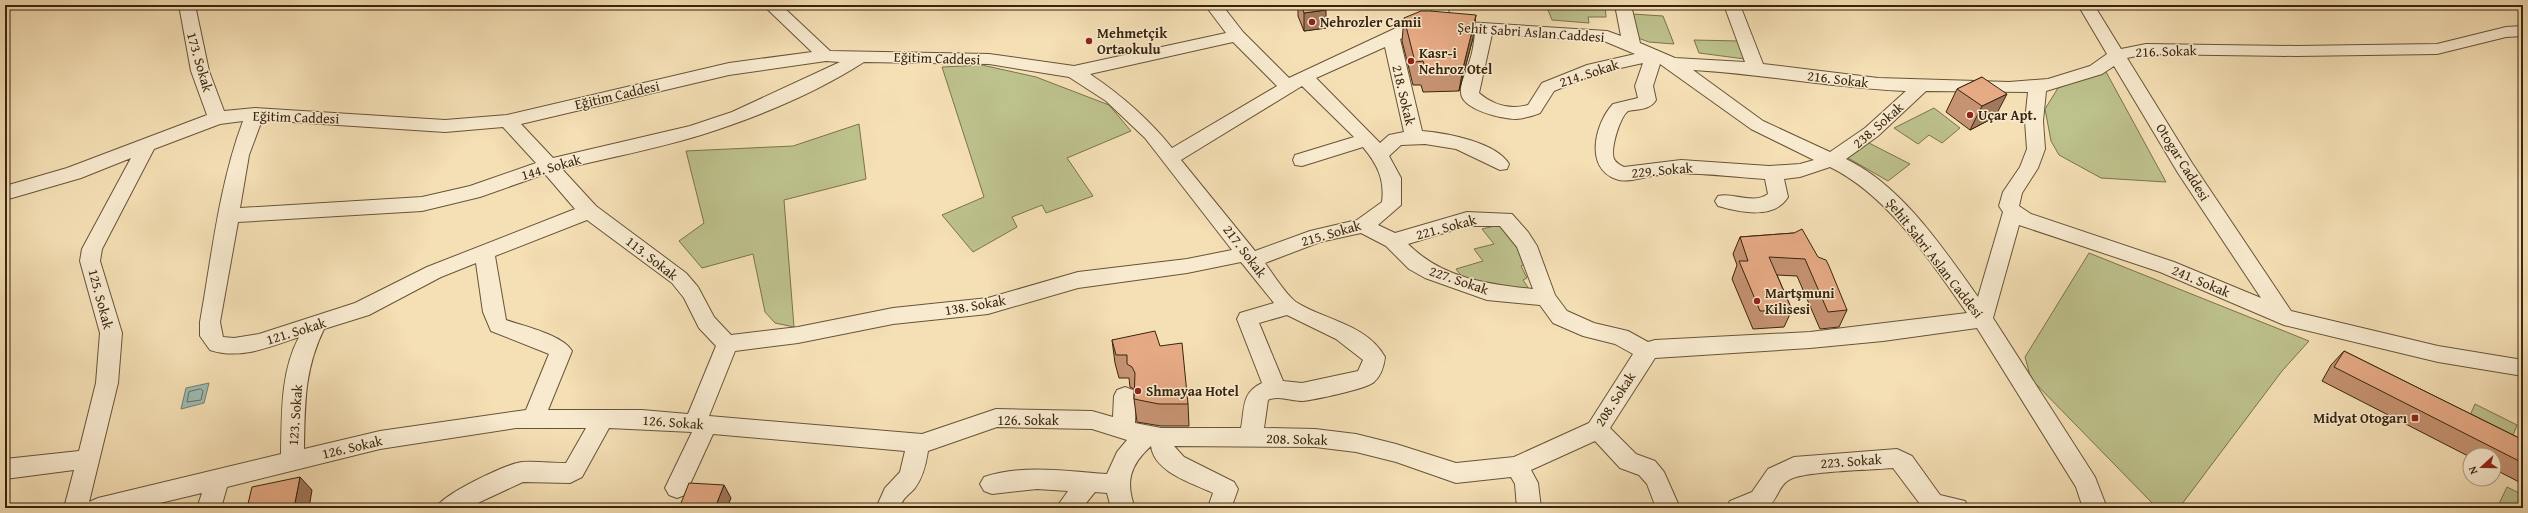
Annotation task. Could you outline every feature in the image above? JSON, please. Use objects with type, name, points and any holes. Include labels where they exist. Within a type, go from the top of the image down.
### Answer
[{"type":"street","name":"173. Sokak","points":[[187,5],[200,71],[217,118]]},
{"type":"street","points":[[771,5],[826,56]]},
{"type":"street","name":"215. Sokak","points":[[1213,5],[1237,36],[1296,83],[1380,154],[1390,172],[1394,188],[1391,205],[1363,226],[1317,236],[1248,257]]},
{"type":"street","points":[[1440,5],[1444,26]]},
{"type":"street","points":[[1623,5],[1632,46]]},
{"type":"street","points":[[1732,5],[1756,69]]},
{"type":"street","name":"Otogar Caddesi","points":[[2086,5],[2118,55],[2184,168],[2284,317]]},
{"type":"street","name":"Şehit Sabri Aslan Caddesi","points":[[1170,158],[1296,83],[1390,37],[1418,28],[1444,26],[1607,36],[1672,63],[1757,125],[1854,171],[1882,190],[1936,256],[1982,319],[2087,484],[2095,508]]},
{"type":"street","name":"214. Sokak","points":[[1485,28],[1481,40],[1481,54],[1470,86],[1470,95],[1484,108],[1511,113],[1534,109],[1548,87],[1593,69],[1654,55]]},
{"type":"street","name":"216. Sokak","points":[[1672,63],[1756,69],[1878,84],[2009,88],[2049,85],[2096,70],[2118,55],[2146,49],[2296,51],[2437,49],[2506,32],[2523,31]]},
{"type":"street","name":"Eğitim Caddesi","points":[[7,196],[146,147],[217,118],[255,114],[445,126],[507,121],[729,69],[826,56],[989,60],[1074,72],[1237,36]]},
{"type":"street","name":"218. Sokak","points":[[1380,154],[1396,139],[1414,137],[1390,37]]},
{"type":"street","name":"229. Sokak","points":[[1654,55],[1644,86],[1647,100],[1644,103],[1622,106],[1616,112],[1603,146],[1606,162],[1612,170],[1621,174],[1689,166],[1796,171],[1830,160]]},
{"type":"street","name":"144. Sokak","points":[[228,216],[422,204],[473,192],[547,166],[694,131],[738,116],[836,72],[860,57]]},
{"type":"street","name":"217. Sokak","points":[[1074,72],[1112,97],[1151,134],[1228,228],[1248,257],[1288,307]]},
{"type":"street","name":"238. Sokak","points":[[1830,160],[1853,147],[1922,86]]},
{"type":"street","points":[[1546,298],[1560,318],[1590,330],[1621,337],[1647,352],[1655,348],[1810,340],[1868,335],[1982,319],[2013,212],[2009,206],[2013,192],[2029,168],[2036,149],[2034,120],[2038,86]]},
{"type":"street","name":"121. Sokak","points":[[255,114],[240,155],[210,322],[212,336],[217,344],[234,346],[259,342],[316,325],[362,309],[434,272],[589,211]]},
{"type":"street","name":"113. Sokak","points":[[507,121],[526,136],[547,166],[589,211],[642,248],[680,279],[698,303],[705,320],[727,344]]},
{"type":"street","points":[[1414,137],[1450,141],[1490,156],[1500,164]]},
{"type":"street","points":[[1302,160],[1365,140]]},
{"type":"street","name":"125. Sokak","points":[[76,508],[107,383],[111,333],[90,260],[92,249],[146,147]]},
{"type":"street","points":[[1725,201],[1751,206],[1773,202],[1778,197],[1773,171]]},
{"type":"street","name":"241. Sokak","points":[[2013,212],[2024,219],[2167,267],[2284,317],[2438,354],[2523,368]]},
{"type":"street","name":"221. Sokak","points":[[1393,241],[1467,219],[1505,219],[1515,228],[1532,255],[1546,298]]},
{"type":"street","name":"227. Sokak","points":[[1363,226],[1393,241],[1416,264],[1432,273],[1487,292],[1546,298]]},
{"type":"street","points":[[485,252],[492,312],[498,325],[550,344],[561,351],[533,419]]},
{"type":"street","name":"138. Sokak","points":[[727,344],[798,335],[893,316],[988,306],[1078,280],[1248,257]]},
{"type":"street","points":[[1251,437],[1258,395],[1274,389],[1302,392],[1348,383],[1366,377],[1373,367],[1374,357],[1362,345],[1334,326],[1288,307],[1247,319],[1274,389]]},
{"type":"street","name":"123. Sokak","points":[[292,462],[294,394],[302,352],[316,325]]},
{"type":"street","points":[[677,488],[701,423],[727,344]]},
{"type":"street","name":"208. Sokak","points":[[1251,437],[1315,438],[1356,443],[1396,453],[1456,473],[1517,466],[1575,441],[1597,429],[1647,352]]},
{"type":"street","points":[[1123,430],[1125,396]]},
{"type":"street","name":"126. Sokak","points":[[98,508],[218,478],[417,434],[516,419],[602,419],[701,423],[918,443],[944,437],[996,418],[1092,420],[1123,430],[1155,436],[1251,437]]},
{"type":"street","points":[[448,508],[468,495],[521,472],[570,473],[574,470],[602,419]]},
{"type":"street","points":[[1597,429],[1628,461],[1647,468],[1656,479],[1668,508]]},
{"type":"street","points":[[1123,508],[1118,496],[1117,484],[1119,470],[1128,452],[1155,436],[1163,452],[1176,464],[1226,489],[1221,504],[1224,508]]},
{"type":"street","points":[[888,508],[895,490],[905,484],[912,472],[918,443]]},
{"type":"street","name":"223. Sokak","points":[[1738,508],[1749,505],[1766,495],[1772,479],[1797,465],[1807,463],[1819,465],[1897,458],[1906,462],[1929,497],[1942,508]]},
{"type":"street","points":[[9,464],[87,459]]},
{"type":"street","points":[[1517,466],[1526,483],[1529,508]]},
{"type":"street","points":[[209,508],[218,478]]},
{"type":"street","points":[[992,484],[1036,479],[1117,484]]},
{"type":"street","points":[[1068,508],[1089,483]]},
{"type":"green space","points":[[1546,5],[1605,5],[1606,17],[1588,17],[1589,23],[1552,20]]},
{"type":"green space","points":[[1632,14],[1663,16],[1674,44],[1649,42],[1638,38]]},
{"type":"green space","points":[[1694,40],[1739,41],[1745,59],[1699,53]]},
{"type":"green space","points":[[982,65],[1036,77],[1109,105],[1131,131],[1067,158],[1093,196],[1046,213],[1042,205],[1012,217],[1017,227],[973,252],[942,215],[984,197],[942,67]]},
{"type":"green space","points":[[2105,70],[2166,182],[2101,178],[2059,155],[2051,141],[2045,109],[2058,88]]},
{"type":"green space","points":[[1934,108],[1960,128],[1942,143],[1929,135],[1918,144],[1894,128]]},
{"type":"green space","points":[[859,124],[866,179],[784,200],[794,327],[775,323],[765,312],[753,254],[702,268],[679,241],[704,223],[686,151],[793,146]]},
{"type":"green space","points":[[1869,143],[1910,164],[1888,181],[1848,158]]},
{"type":"green space","points":[[1503,224],[1528,263],[1521,266],[1527,278],[1523,280],[1529,289],[1509,289],[1479,285],[1462,276],[1456,269],[1483,261],[1474,249],[1494,244],[1482,229]]},
{"type":"green space","points":[[2089,253],[2309,341],[2282,371],[2179,508],[2157,508],[2031,379],[2025,357]]},
{"type":"green space","points":[[2475,404],[2517,425],[2510,443],[2467,422]]},
{"type":"green space","points":[[2507,487],[2523,495],[2523,508],[2497,508]]},
{"type":"water","points":[[209,383],[204,403],[181,409],[186,388]]},
{"type":"building","points":[[1301,5],[1324,5],[1326,10],[1304,13]]},
{"type":"building","points":[[1421,11],[1476,15],[1463,68],[1426,69],[1423,61],[1415,62],[1404,18]]},
{"type":"building","points":[[1982,77],[2007,94],[1982,106],[1957,89]]},
{"type":"building","points":[[1802,229],[1818,257],[1826,260],[1847,310],[1828,312],[1805,259],[1769,257],[1792,310],[1760,311],[1739,261],[1748,261],[1740,237],[1794,233]]},
{"type":"building","points":[[1155,331],[1160,346],[1182,343],[1188,404],[1159,404],[1134,399],[1135,373],[1132,367],[1127,364],[1127,355],[1116,355],[1112,340]]},
{"type":"building","points":[[2344,351],[2523,440],[2523,463],[2502,452],[2502,447],[2492,447],[2334,367]]},
{"type":"building","points":[[300,477],[294,508],[247,508],[252,487]]},
{"type":"building","points":[[689,483],[724,485],[715,508],[679,508]]},
{"type":"place","name":"Nehrozler Camii","points":[[1312,22]]},
{"type":"place","name":"Mehmetçik Ortaokulu","points":[[1089,41]]},
{"type":"place","name":"Kasr-i Nehroz Otel","points":[[1411,61]]},
{"type":"place","name":"Uçar Apt.","points":[[1970,115]]},
{"type":"place","name":"Martşmuni Kilisesi","points":[[1757,301]]},
{"type":"place","name":"Shmayaa Hotel","points":[[1138,391]]},
{"type":"place","name":"Midyat Otogarı","points":[[2415,418]]}]
